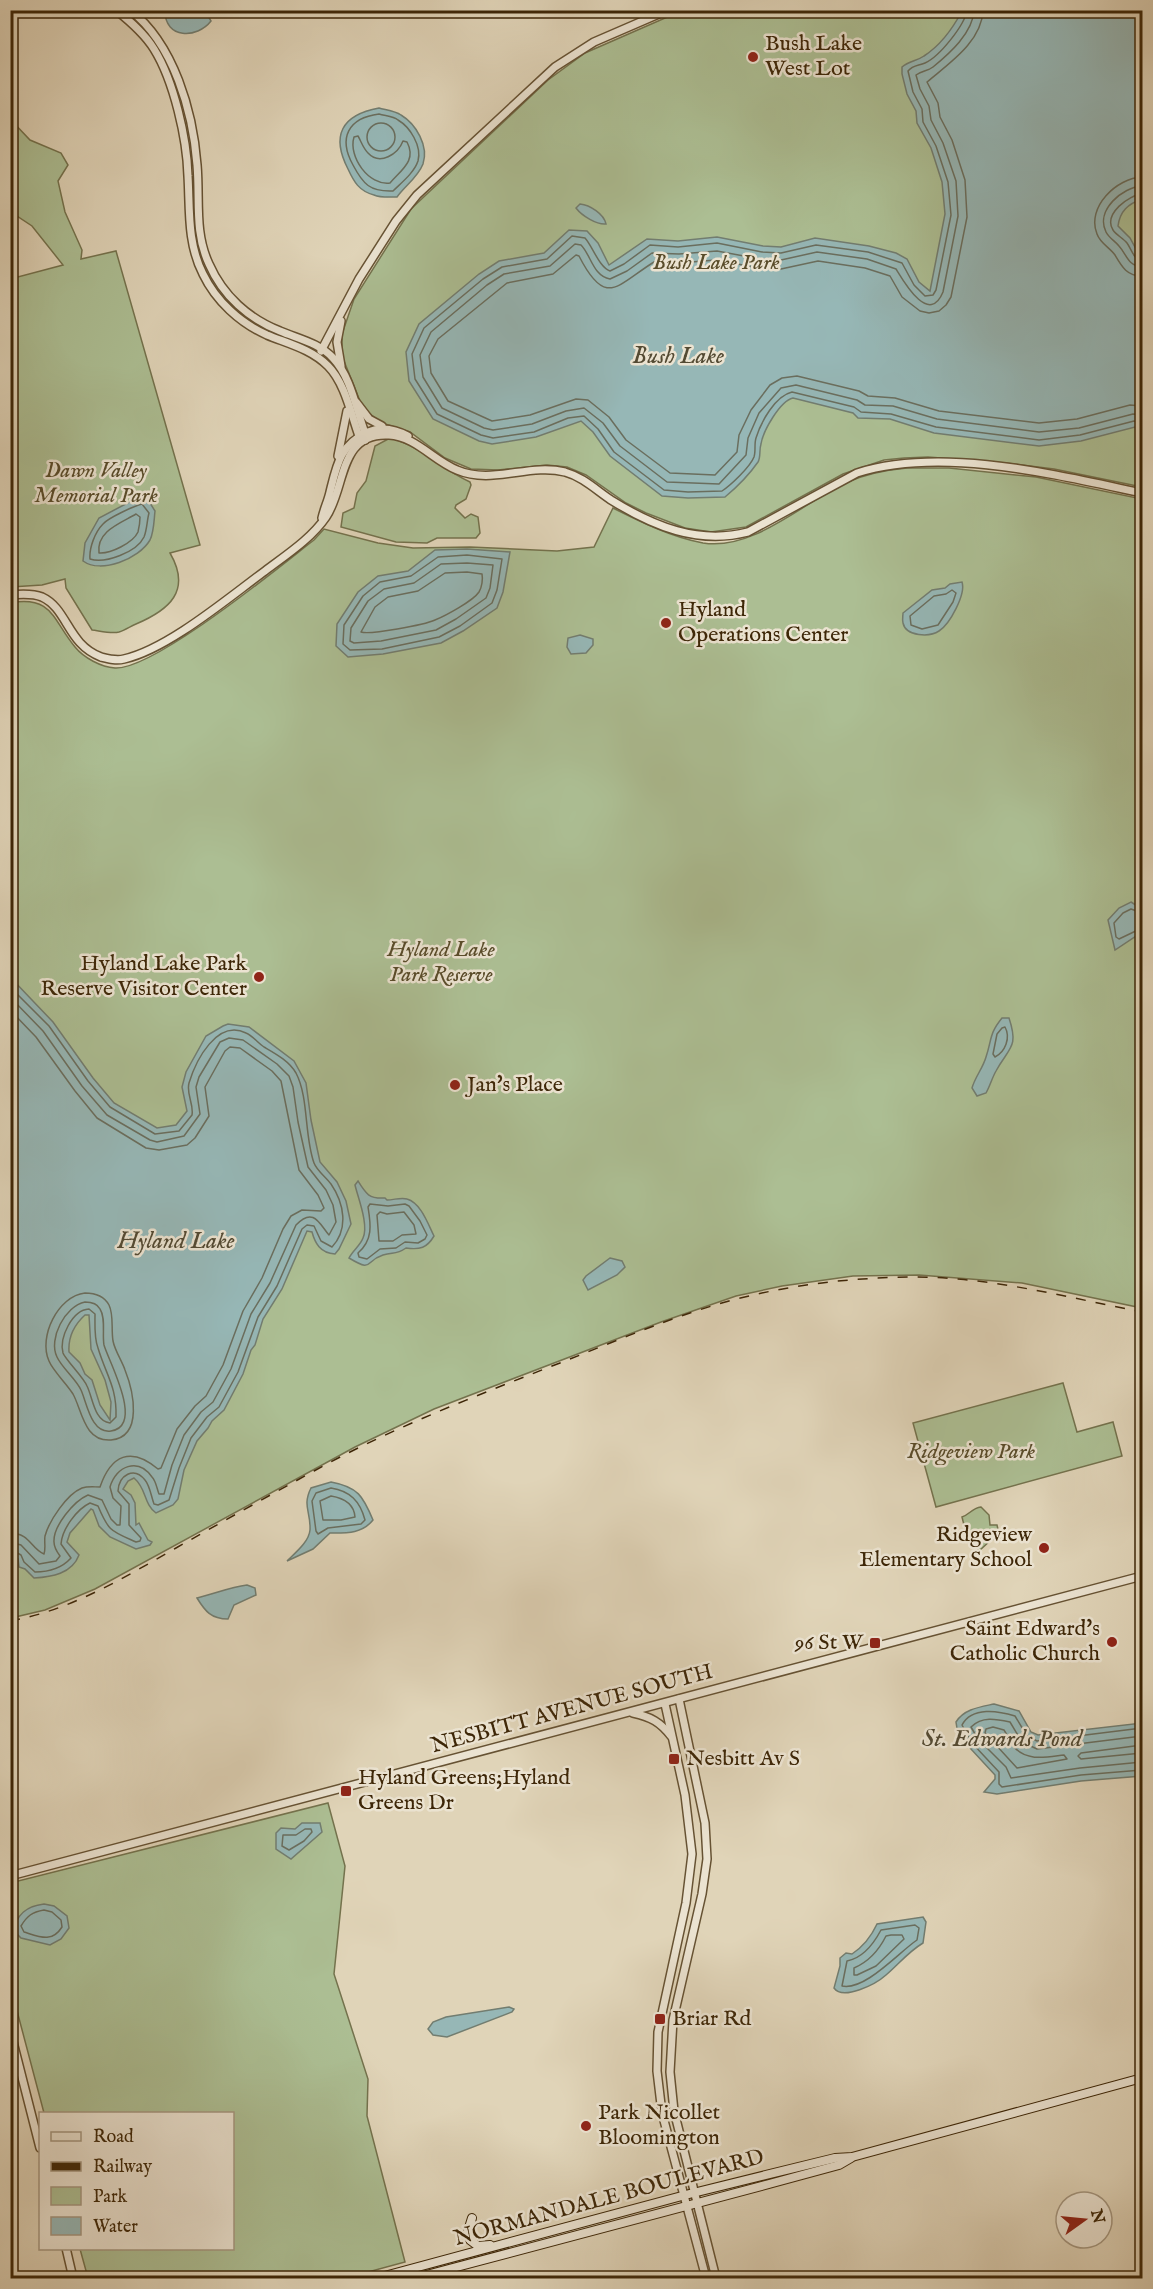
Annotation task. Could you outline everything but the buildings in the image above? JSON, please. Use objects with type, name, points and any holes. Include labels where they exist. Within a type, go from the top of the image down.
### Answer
[{"type":"main road","name":"NORMANDALE BOULEVARD","points":[[377,2278],[693,2193],[835,2158],[852,2157],[1143,2078]]},
{"type":"main road","name":"NORMANDALE BOULEVARD","points":[[415,2278],[839,2165],[852,2157]]},
{"type":"main road","points":[[472,2218],[468,2231],[472,2242],[478,2246],[504,2245]]},
{"type":"street","points":[[116,10],[142,33],[154,49],[169,83],[187,156],[191,234],[204,277],[221,301],[243,321],[256,330],[302,348],[328,366],[336,377],[362,437]]},
{"type":"street","points":[[130,10],[144,22],[160,42],[178,81],[195,145],[199,235],[214,275],[231,298],[254,318],[332,357],[344,374]]},
{"type":"street","points":[[321,352],[359,279],[406,208],[555,67],[594,42],[668,10]]},
{"type":"street","points":[[10,595],[41,597],[55,608],[82,646],[105,658],[122,660],[153,646],[204,616],[299,545],[321,524],[331,508],[345,463],[362,437],[337,342],[342,314]]},
{"type":"street","points":[[321,524],[346,424],[348,413],[345,400]]},
{"type":"street","points":[[354,400],[369,419],[407,435],[431,454]]},
{"type":"street","points":[[336,468],[344,450],[379,428],[387,428]]},
{"type":"street","points":[[362,437],[396,436],[456,470],[478,475],[563,471],[580,478],[609,498],[650,520],[692,535],[706,537],[748,532],[858,473],[876,467],[908,462],[955,463],[1020,470],[1143,493]]},
{"type":"street","name":"NESBITT AVENUE SOUTH","points":[[10,1876],[1143,1576]]},
{"type":"street","points":[[679,1700],[703,1812],[706,1859],[702,1894],[671,2034],[670,2072],[674,2111],[716,2278]]},
{"type":"street","points":[[665,1704],[689,1820],[692,1854],[686,1903],[658,2032],[657,2071],[662,2113],[706,2278]]},
{"type":"street","points":[[631,1713],[648,1716],[660,1722],[672,1738]]},
{"type":"street","points":[[10,2030],[39,2144]]},
{"type":"street","points":[[67,2250],[74,2278]]},
{"type":"green space","name":"Bush Lake Park","points":[[681,11],[1142,11],[1142,487],[1054,469],[1006,463],[928,457],[884,460],[843,474],[746,527],[711,532],[685,528],[646,513],[626,503],[586,475],[567,467],[547,465],[498,470],[471,469],[445,458],[410,432],[379,422],[362,406],[342,356],[342,334],[354,299],[411,209],[548,80],[585,53]]},
{"type":"green space","name":"Dawn Valley Memorial Park","points":[[11,120],[30,140],[61,153],[68,165],[58,181],[65,212],[82,250],[81,259],[116,251],[200,545],[170,553],[179,578],[174,598],[158,612],[119,632],[92,630],[66,588],[65,579],[42,585],[11,587],[10,279],[63,265],[32,226],[11,212]]},
{"type":"green space","points":[[390,438],[411,446],[470,482],[466,499],[455,508],[465,518],[471,514],[478,517],[480,533],[476,538],[437,538],[427,543],[396,542],[341,527],[343,513],[354,508],[357,493],[366,481],[375,446]]},
{"type":"green space","name":"Hyland Lake Park Reserve","points":[[907,468],[949,468],[1036,477],[1142,499],[1142,1308],[1022,1283],[919,1275],[853,1276],[782,1286],[736,1296],[661,1322],[434,1409],[355,1447],[95,1589],[45,1610],[11,1618],[10,603],[35,603],[44,607],[83,655],[99,664],[115,668],[133,664],[158,653],[186,635],[274,572],[314,540],[324,529],[378,543],[413,548],[470,547],[557,551],[594,547],[613,508],[679,537],[703,543],[722,544],[759,533],[845,483],[875,473]]},
{"type":"green space","name":"Ridgeview Park","points":[[1063,1383],[1077,1432],[1113,1422],[1122,1456],[936,1507],[913,1423]]},
{"type":"green space","points":[[981,1507],[989,1515],[990,1525],[997,1525],[1000,1538],[991,1540],[979,1551],[967,1537],[962,1517]]},
{"type":"green space","points":[[328,1803],[345,1866],[334,1974],[368,2079],[367,2116],[405,2262],[346,2278],[88,2278],[80,2250],[234,2250],[234,2112],[44,2112],[11,1988],[10,1883]]},
{"type":"water","points":[[165,11],[205,11],[211,21],[198,31],[183,33],[170,27]]},
{"type":"water","name":"Bush Lake","points":[[962,11],[1142,11],[1142,199],[1126,209],[1118,226],[1130,238],[1142,260],[1142,432],[1135,427],[1081,441],[1039,446],[934,433],[890,419],[858,418],[853,413],[793,398],[788,400],[773,417],[762,438],[758,462],[734,489],[725,497],[688,498],[662,496],[610,456],[593,432],[581,421],[536,437],[492,444],[479,441],[433,419],[409,381],[406,352],[419,324],[479,274],[499,261],[544,253],[569,230],[587,231],[598,243],[609,265],[647,239],[678,241],[717,237],[781,247],[815,238],[869,246],[896,253],[907,259],[919,282],[930,291],[945,214],[942,182],[931,148],[917,123],[916,111],[907,94],[902,67],[921,58],[936,47],[951,30]]},
{"type":"water","points":[[379,108],[401,115],[412,124],[423,143],[424,157],[421,169],[397,197],[377,196],[361,188],[350,174],[340,147],[340,137],[348,122],[366,111]]},
{"type":"water","points":[[580,204],[596,211],[606,224],[594,221],[582,214],[576,208]]},
{"type":"water","points":[[141,496],[150,503],[155,511],[152,533],[145,547],[129,558],[109,565],[91,565],[83,561],[85,543],[99,518]]},
{"type":"water","points":[[467,549],[510,552],[503,592],[497,608],[441,643],[383,654],[348,657],[336,646],[337,624],[358,592],[378,576],[408,571],[435,550]]},
{"type":"water","points":[[962,582],[962,594],[956,608],[948,622],[939,631],[919,635],[905,628],[903,613],[932,590]]},
{"type":"water","points":[[580,635],[593,639],[593,645],[586,653],[571,654],[567,647],[568,638]]},
{"type":"water","points":[[1131,902],[1142,909],[1142,932],[1115,950],[1108,920],[1119,908]]},
{"type":"water","name":"Hyland Lake","points":[[11,978],[53,1022],[114,1103],[157,1128],[176,1125],[187,1111],[182,1087],[186,1072],[206,1036],[228,1024],[249,1027],[294,1061],[306,1083],[320,1162],[337,1182],[346,1201],[351,1224],[335,1254],[322,1250],[312,1232],[307,1231],[282,1289],[263,1319],[243,1374],[224,1410],[212,1421],[197,1441],[184,1470],[178,1499],[173,1505],[156,1513],[149,1505],[138,1482],[134,1478],[128,1481],[123,1489],[131,1495],[135,1503],[136,1525],[139,1523],[148,1540],[152,1542],[150,1545],[136,1549],[110,1537],[99,1526],[91,1509],[70,1533],[67,1542],[79,1555],[66,1570],[47,1577],[34,1578],[25,1569],[19,1567],[18,1559],[10,1553]],"holes":[[[85,1315],[89,1315],[91,1349],[105,1380],[111,1402],[110,1420],[100,1405],[92,1380],[69,1352],[75,1327]]]},
{"type":"water","points":[[1002,1018],[1009,1018],[1013,1042],[986,1093],[977,1096],[972,1088],[985,1061],[993,1033]]},
{"type":"water","points":[[358,1181],[372,1196],[387,1200],[405,1198],[412,1201],[427,1220],[434,1236],[429,1243],[423,1247],[406,1248],[377,1257],[366,1265],[349,1258],[365,1233],[364,1219],[355,1185]]},
{"type":"water","points":[[610,1258],[622,1261],[625,1267],[617,1275],[588,1290],[583,1280]]},
{"type":"water","points":[[331,1482],[354,1490],[366,1505],[373,1520],[359,1530],[348,1533],[330,1533],[313,1549],[287,1561],[301,1547],[309,1534],[307,1500],[311,1488]]},
{"type":"water","points":[[247,1585],[255,1588],[256,1595],[234,1605],[228,1619],[217,1618],[209,1613],[197,1598],[234,1587]]},
{"type":"water","name":"St. Edwards Pond","points":[[994,1704],[1019,1711],[1031,1732],[1038,1735],[1142,1723],[1142,1776],[1081,1781],[997,1794],[984,1792],[995,1779],[995,1775],[958,1735],[956,1722],[968,1711]]},
{"type":"water","points":[[302,1823],[320,1823],[322,1832],[291,1859],[276,1849],[276,1833],[281,1828],[295,1829]]},
{"type":"water","points":[[44,1904],[54,1906],[67,1916],[69,1928],[61,1939],[50,1945],[21,1938],[15,1932],[17,1920],[24,1912]]},
{"type":"water","points":[[923,1917],[926,1922],[923,1943],[886,1975],[875,1983],[852,1992],[838,1992],[834,1988],[840,1958],[860,1948],[870,1937],[877,1924]]},
{"type":"water","points":[[509,2007],[514,2009],[512,2012],[447,2037],[433,2035],[428,2029],[433,2022],[446,2017]]},
{"type":"railway","points":[[10,1621],[55,1609],[96,1592],[314,1471],[399,1429],[637,1332],[729,1301],[796,1287],[841,1281],[909,1277],[997,1284],[1142,1312]]},
{"type":"place","name":"Bush Lake West Lot","points":[[753,57]]},
{"type":"place","name":"Hyland Operations Center","points":[[666,623]]},
{"type":"place","name":"Hyland Lake Park Reserve Visitor Center","points":[[259,977]]},
{"type":"place","name":"Jan's Place","points":[[455,1085]]},
{"type":"place","name":"Ridgeview Elementary School","points":[[1044,1548]]},
{"type":"place","name":"Saint Edward's Catholic Church","points":[[1112,1642]]},
{"type":"place","name":"96 St W","points":[[875,1643]]},
{"type":"place","name":"Nesbitt Av S","points":[[674,1759]]},
{"type":"place","name":"Hyland Greens;Hyland Greens Dr","points":[[346,1791]]},
{"type":"place","name":"Briar Rd","points":[[660,2019]]},
{"type":"place","name":"Park Nicollet Bloomington","points":[[586,2126]]}]
